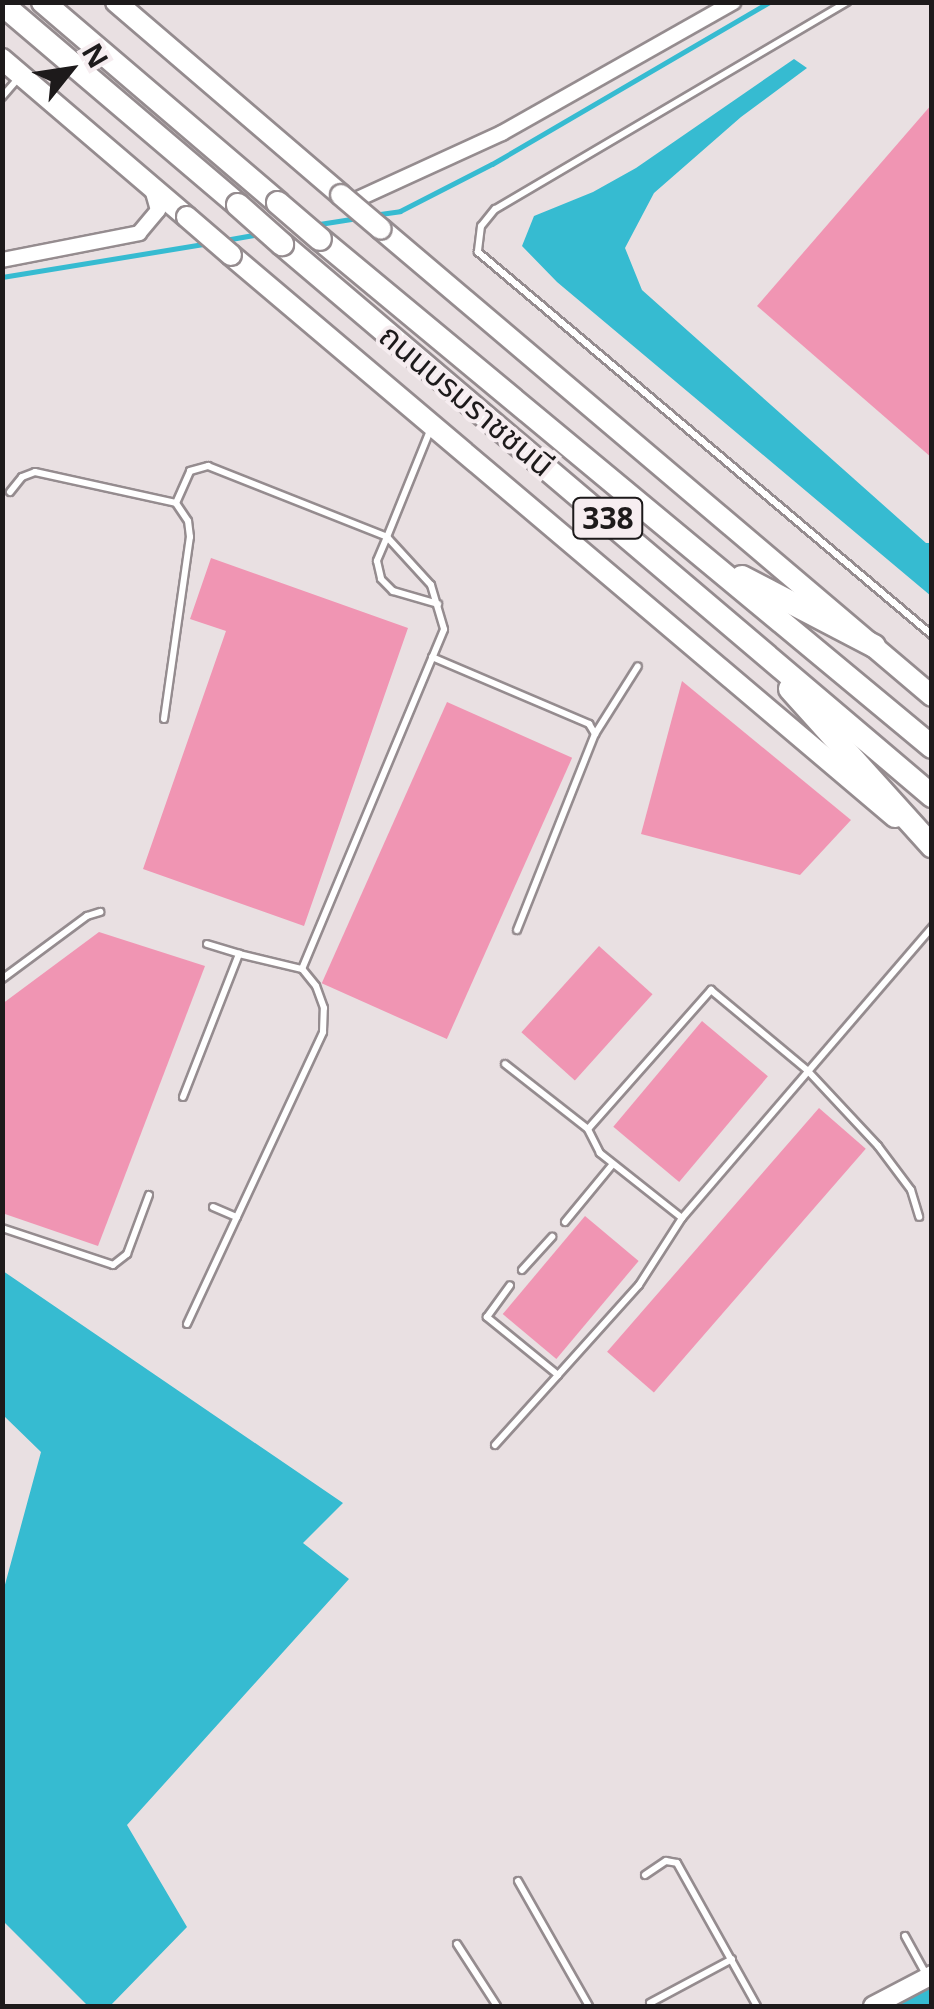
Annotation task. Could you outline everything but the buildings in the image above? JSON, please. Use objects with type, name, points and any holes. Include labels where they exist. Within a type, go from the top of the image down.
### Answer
[{"type":"highway","name":"ถนนบรมราชชนนี","points":[[43,2],[320,239],[932,746]]},
{"type":"highway","name":"ถนนบรมราชชนนี","points":[[2,4],[932,796]]},
{"type":"highway","points":[[699,554],[874,646]]},
{"type":"highway","points":[[723,615],[932,846]]},
{"type":"main road","points":[[131,7],[350,196],[381,229],[932,696]]},
{"type":"main road","points":[[2,59],[431,427],[932,846]]},
{"type":"street","points":[[350,196],[502,133],[734,2]]},
{"type":"street","points":[[2,260],[139,233],[158,210],[149,184]]},
{"type":"street","points":[[872,2006],[929,1976]]},
{"type":"lane","points":[[847,2],[494,210],[480,226],[478,252],[932,635]]},
{"type":"lane","points":[[4,92],[21,74]]},
{"type":"lane","points":[[431,427],[377,560],[380,580],[393,591],[440,604]]},
{"type":"lane","points":[[164,720],[190,537],[176,503],[190,472],[208,466],[388,537],[431,586],[440,604],[444,628],[302,970]]},
{"type":"lane","points":[[10,492],[22,477],[35,472],[176,503]]},
{"type":"lane","points":[[432,657],[589,724],[595,734]]},
{"type":"lane","points":[[517,930],[595,734],[638,666]]},
{"type":"lane","points":[[2,979],[87,916],[100,912]]},
{"type":"lane","points":[[495,1445],[639,1285],[682,1218],[932,927]]},
{"type":"lane","points":[[187,1324],[323,1032],[324,1008],[316,986],[302,970],[208,944]]},
{"type":"lane","points":[[184,1096],[239,954]]},
{"type":"lane","points":[[588,1129],[711,990],[807,1070],[889,1161],[911,1190],[919,1217]]},
{"type":"lane","points":[[505,1064],[588,1129],[600,1153],[682,1218]]},
{"type":"lane","points":[[566,1222],[613,1164]]},
{"type":"lane","points":[[2,1228],[113,1265],[127,1254],[149,1195]]},
{"type":"lane","points":[[213,1208],[237,1217]]},
{"type":"lane","points":[[522,1270],[552,1237]]},
{"type":"lane","points":[[510,1284],[487,1317],[558,1376]]},
{"type":"lane","points":[[645,1875],[666,1861],[677,1864],[755,2006]]},
{"type":"lane","points":[[518,1881],[589,2006]]},
{"type":"lane","points":[[905,1936],[929,1976]]},
{"type":"lane","points":[[457,1944],[497,2006]]},
{"type":"lane","points":[[650,2004],[732,1959]]},
{"type":"water","points":[[794,59],[807,68],[741,117],[654,193],[625,248],[642,290],[926,543],[931,543],[931,596],[557,282],[522,246],[534,216],[593,192],[636,168]]},
{"type":"water","points":[[3,1271],[343,1503],[303,1543],[349,1579],[127,1825],[187,1927],[110,2006],[88,2006],[3,1921],[3,1592],[41,1452],[3,1415]]},
{"type":"waterway","points":[[373,215],[400,211],[492,164],[769,2]]},
{"type":"waterway","points":[[313,225],[357,218]]},
{"type":"waterway","points":[[225,240],[258,234]]},
{"type":"waterway","points":[[2,277],[209,243]]},
{"type":"waterway","points":[[906,2006],[932,1993]]}]
